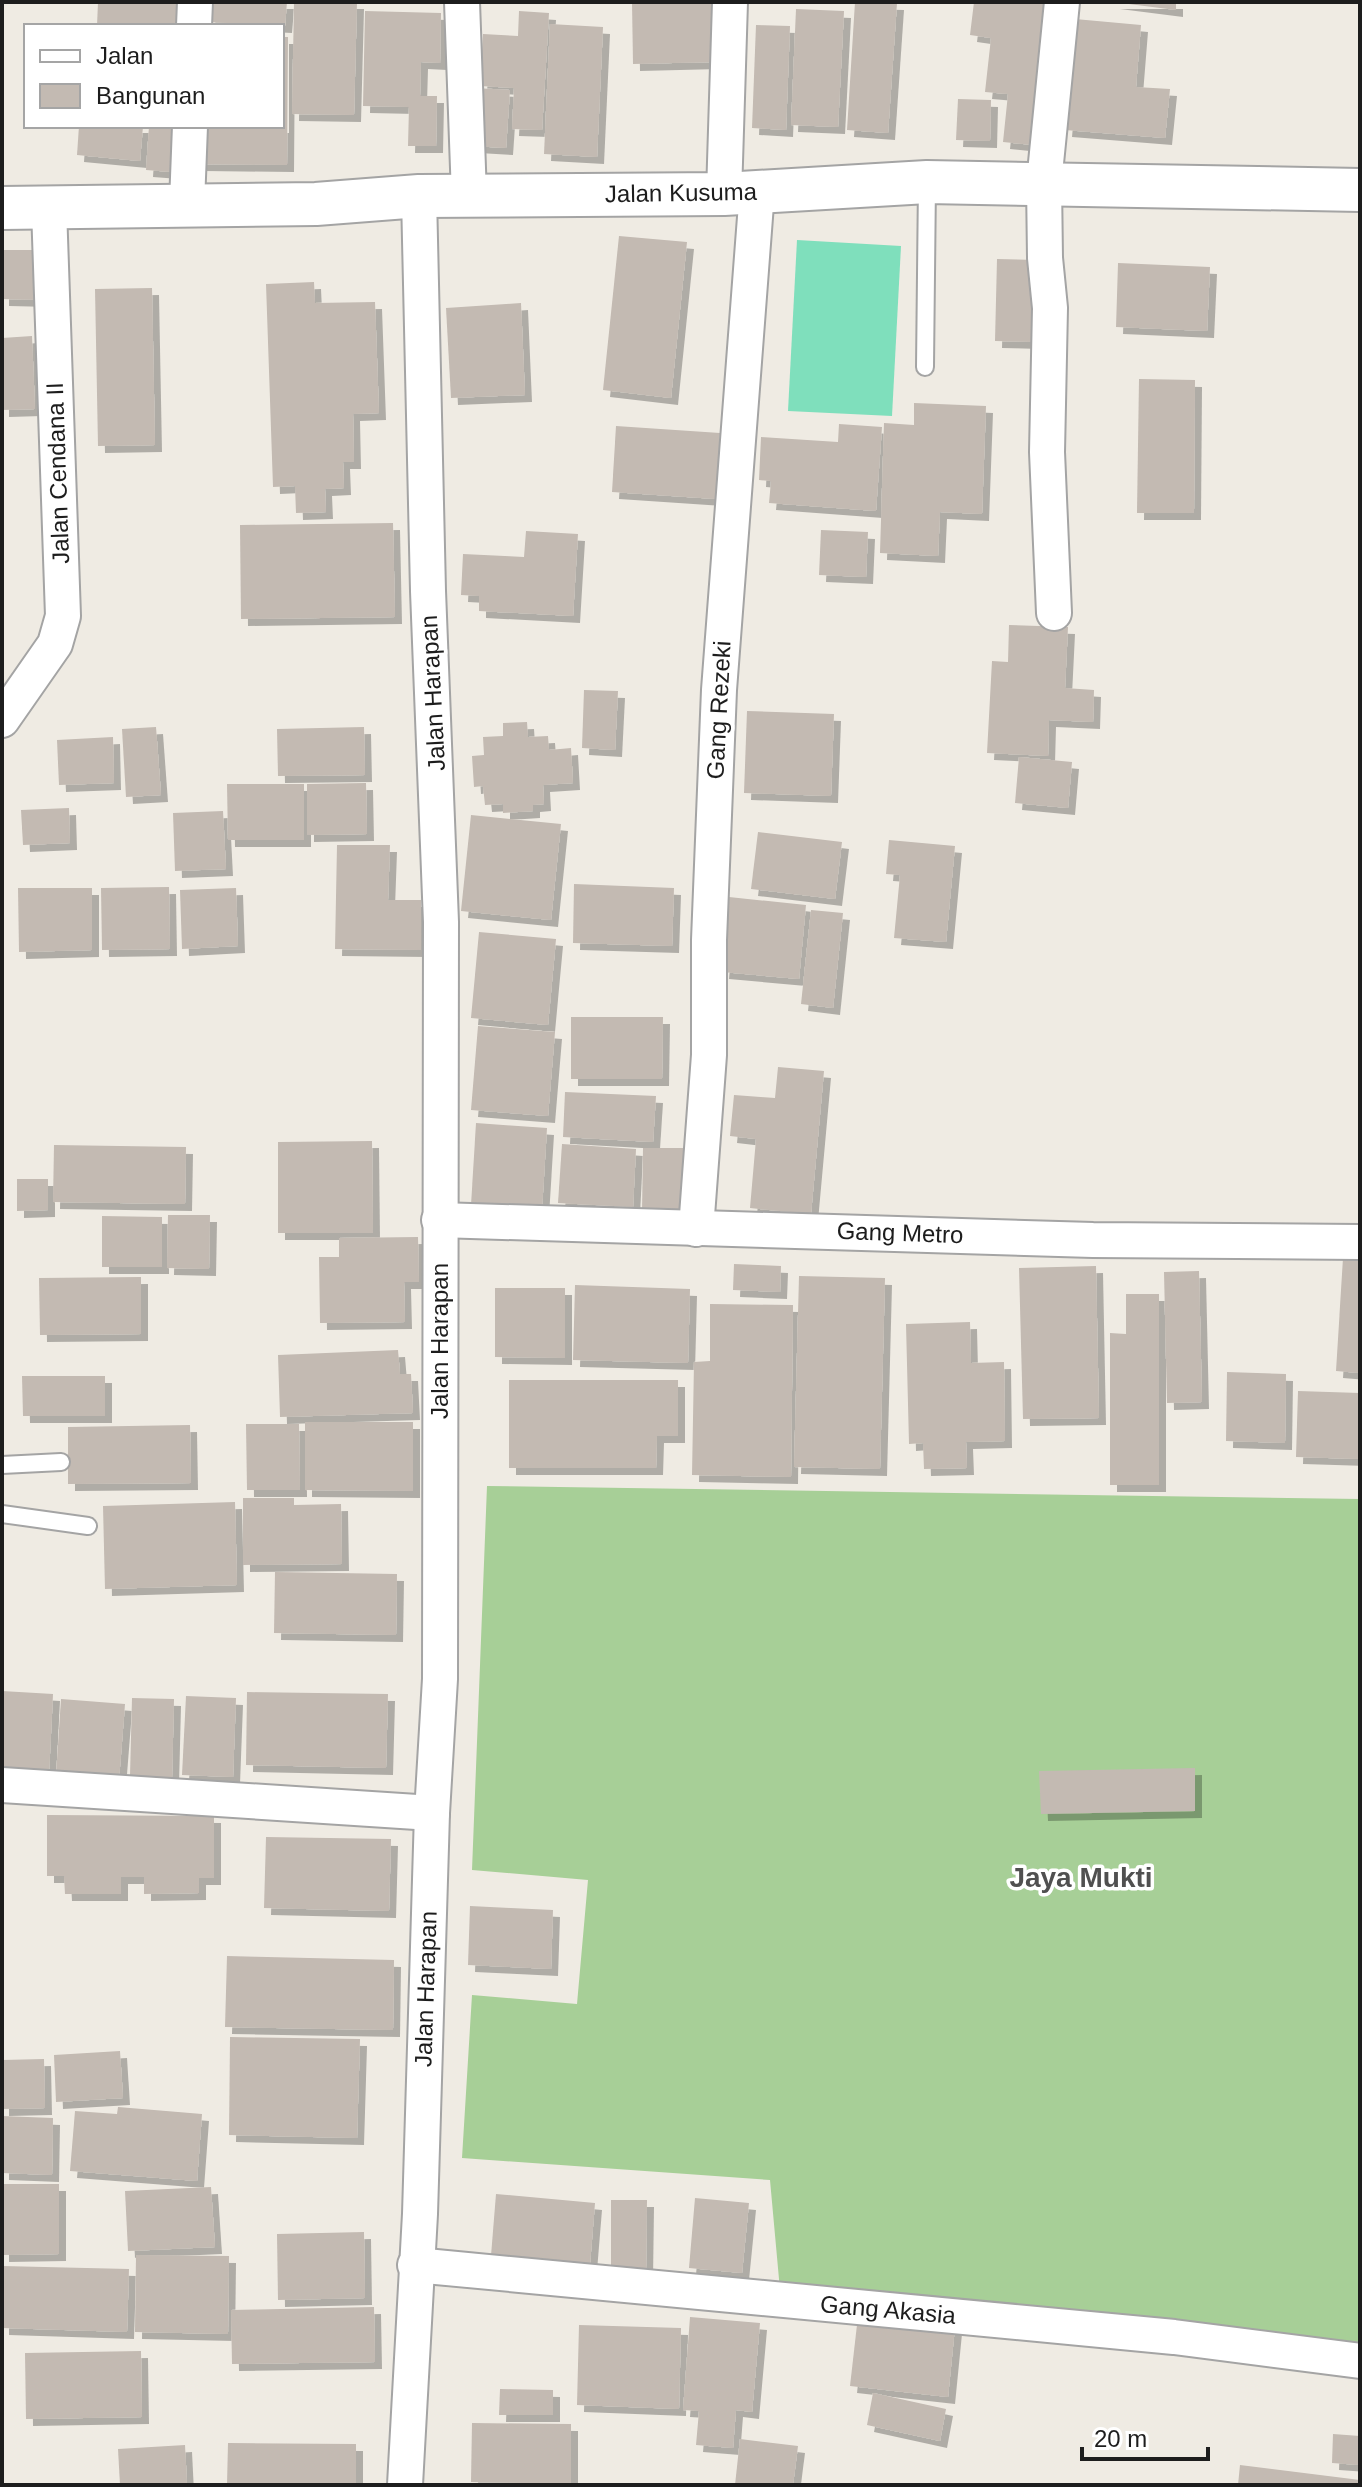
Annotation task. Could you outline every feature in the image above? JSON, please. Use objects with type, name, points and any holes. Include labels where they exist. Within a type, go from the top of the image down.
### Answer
[{"type":"street","points":[[194,24],[195,2]]},
{"type":"street","points":[[462,2],[469,196]]},
{"type":"street","name":"Gang Rezeki","points":[[696,1229],[709,1055],[709,940],[741,192],[730,2]]},
{"type":"street","points":[[1054,613],[1047,452],[1050,308],[1044,183],[1062,2]]},
{"type":"street","points":[[187,203],[190,128]]},
{"type":"street","name":"Jalan Kusuma","points":[[2,208],[187,203],[316,204],[419,196],[741,192],[927,182],[1360,190]]},
{"type":"street","name":"Jalan Harapan","points":[[405,2485],[420,2214],[432,1813],[440,1679],[441,922],[428,591],[419,196]]},
{"type":"street","name":"Jalan Cendana II","points":[[2,720],[55,644],[63,616],[49,208]]},
{"type":"street","name":"Gang Metro","points":[[439,1220],[1093,1240],[1360,1242]]},
{"type":"street","points":[[2,1785],[432,1813]]},
{"type":"street","name":"Gang Akasia","points":[[415,2265],[1174,2337],[1360,2361]]},
{"type":"lane","points":[[925,367],[927,182]]},
{"type":"lane","points":[[2,1465],[61,1462]]},
{"type":"lane","points":[[2,1514],[88,1526]]},
{"type":"green space","points":[[797,240],[901,246],[892,416],[788,411]]},
{"type":"green space","points":[[487,1486],[1360,1499],[1360,2352],[780,2290],[770,2180],[462,2158],[472,1995],[577,2004],[588,1880],[472,1870]]},
{"type":"building","points":[[98,2],[183,2],[182,24],[97,24]]},
{"type":"building","points":[[209,2],[287,2],[285,26],[208,22]]},
{"type":"building","points":[[294,2],[357,2],[354,115],[292,114]]},
{"type":"building","points":[[632,2],[711,2],[713,62],[633,64]]},
{"type":"building","points":[[855,2],[897,3],[888,133],[847,130]]},
{"type":"building","points":[[974,2],[1049,2],[1033,145],[1003,142],[1008,94],[985,92],[991,38],[970,35]]},
{"type":"building","points":[[1113,2],[1176,2],[1176,10]]},
{"type":"building","points":[[796,9],[844,11],[838,127],[791,125]]},
{"type":"building","points":[[365,11],[441,13],[440,63],[421,62],[420,96],[437,96],[436,146],[408,146],[409,107],[363,106]]},
{"type":"building","points":[[519,11],[549,13],[542,130],[512,129],[514,88],[480,86],[483,34],[518,36]]},
{"type":"building","points":[[1075,19],[1141,25],[1136,87],[1170,89],[1165,138],[1065,130]]},
{"type":"building","points":[[550,24],[603,27],[597,157],[544,154]]},
{"type":"building","points":[[756,25],[790,26],[786,130],[752,128]]},
{"type":"building","points":[[284,37],[288,37],[287,165],[197,164],[197,128],[284,128]]},
{"type":"building","points":[[475,88],[510,90],[506,148],[472,146]]},
{"type":"building","points":[[958,99],[991,100],[990,141],[956,140]]},
{"type":"building","points":[[79,128],[143,128],[140,161],[77,155]]},
{"type":"building","points":[[149,128],[176,128],[172,172],[146,170]]},
{"type":"building","points":[[619,236],[687,242],[671,398],[603,390]]},
{"type":"building","points":[[2,250],[44,250],[44,300],[2,299]]},
{"type":"building","points":[[997,259],[1036,260],[1034,342],[995,341]]},
{"type":"building","points":[[1118,263],[1210,267],[1207,331],[1116,327]]},
{"type":"building","points":[[314,282],[315,303],[375,302],[379,413],[353,414],[354,462],[343,462],[344,488],[325,489],[326,512],[296,513],[295,486],[273,487],[266,284]]},
{"type":"building","points":[[152,288],[155,445],[98,446],[95,289]]},
{"type":"building","points":[[521,303],[525,395],[451,398],[446,308]]},
{"type":"building","points":[[32,336],[35,409],[2,410],[2,338]]},
{"type":"building","points":[[1139,379],[1195,380],[1194,513],[1137,513]]},
{"type":"building","points":[[914,403],[986,406],[982,514],[940,512],[938,556],[880,553],[884,423],[914,425]]},
{"type":"building","points":[[839,424],[882,427],[876,511],[769,503],[771,481],[759,480],[761,437],[838,442]]},
{"type":"building","points":[[616,426],[720,433],[716,499],[612,492]]},
{"type":"building","points":[[393,523],[395,617],[241,619],[240,525]]},
{"type":"building","points":[[821,530],[868,532],[866,577],[819,575]]},
{"type":"building","points":[[526,531],[578,534],[573,616],[479,611],[479,596],[461,595],[463,554],[524,557]]},
{"type":"building","points":[[1009,625],[1068,627],[1065,688],[1094,690],[1093,722],[1049,720],[1048,756],[987,753],[992,661],[1008,662]]},
{"type":"building","points":[[584,690],[618,691],[615,750],[582,748]]},
{"type":"building","points":[[747,711],[834,714],[831,796],[744,793]]},
{"type":"building","points":[[527,722],[528,737],[548,736],[549,750],[571,748],[573,783],[543,785],[544,804],[533,805],[533,811],[503,813],[503,804],[485,805],[483,786],[474,787],[472,756],[484,755],[483,737],[503,736],[503,723]]},
{"type":"building","points":[[156,727],[161,795],[126,797],[122,729]]},
{"type":"building","points":[[364,727],[365,775],[278,776],[277,729]]},
{"type":"building","points":[[113,737],[114,783],[59,785],[57,740]]},
{"type":"building","points":[[1019,757],[1072,762],[1068,808],[1015,803]]},
{"type":"building","points":[[366,783],[367,834],[307,835],[307,784]]},
{"type":"building","points":[[227,784],[304,784],[304,840],[228,840]]},
{"type":"building","points":[[69,808],[70,843],[23,845],[21,810]]},
{"type":"building","points":[[223,811],[226,869],[175,871],[173,813]]},
{"type":"building","points":[[471,815],[561,824],[551,920],[461,911]]},
{"type":"building","points":[[758,832],[842,842],[835,899],[751,889]]},
{"type":"building","points":[[889,840],[955,846],[946,942],[894,938],[900,875],[886,874]]},
{"type":"building","points":[[337,845],[390,845],[388,900],[421,900],[421,950],[335,949]]},
{"type":"building","points":[[574,884],[674,888],[672,946],[573,943]]},
{"type":"building","points":[[169,887],[170,949],[102,950],[101,888]]},
{"type":"building","points":[[18,888],[92,888],[92,950],[19,952]]},
{"type":"building","points":[[236,888],[238,946],[182,949],[180,890]]},
{"type":"building","points":[[729,897],[806,905],[799,979],[722,972]]},
{"type":"building","points":[[811,910],[843,913],[833,1008],[801,1004]]},
{"type":"building","points":[[479,932],[556,939],[548,1025],[471,1018]]},
{"type":"building","points":[[571,1017],[663,1017],[662,1079],[571,1079]]},
{"type":"building","points":[[478,1026],[555,1032],[548,1116],[471,1110]]},
{"type":"building","points":[[778,1067],[824,1071],[811,1214],[750,1208],[756,1139],[730,1136],[734,1095],[775,1098]]},
{"type":"building","points":[[565,1092],[656,1096],[653,1142],[563,1137]]},
{"type":"building","points":[[476,1123],[547,1128],[542,1209],[471,1205]]},
{"type":"building","points":[[372,1141],[373,1233],[278,1233],[278,1142]]},
{"type":"building","points":[[562,1144],[636,1149],[633,1207],[558,1203]]},
{"type":"building","points":[[54,1145],[186,1147],[185,1204],[53,1202]]},
{"type":"building","points":[[643,1148],[686,1148],[685,1213],[642,1212]]},
{"type":"building","points":[[17,1179],[48,1179],[48,1210],[17,1211]]},
{"type":"building","points":[[168,1215],[210,1215],[209,1269],[167,1268]]},
{"type":"building","points":[[102,1216],[162,1217],[162,1267],[102,1267]]},
{"type":"building","points":[[418,1237],[419,1282],[404,1282],[405,1322],[320,1323],[319,1257],[339,1257],[339,1238]]},
{"type":"building","points":[[1343,1258],[1360,1259],[1360,1373],[1336,1371]]},
{"type":"building","points":[[734,1264],[781,1266],[780,1292],[733,1290]]},
{"type":"building","points":[[1096,1266],[1099,1418],[1023,1419],[1019,1268]]},
{"type":"building","points":[[1199,1271],[1202,1402],[1167,1403],[1164,1272]]},
{"type":"building","points":[[799,1276],[885,1278],[880,1469],[794,1467]]},
{"type":"building","points":[[141,1277],[141,1334],[40,1335],[39,1278]]},
{"type":"building","points":[[575,1285],[690,1289],[688,1363],[573,1360]]},
{"type":"building","points":[[495,1288],[565,1288],[565,1358],[495,1357]]},
{"type":"building","points":[[1126,1294],[1159,1294],[1159,1485],[1110,1485],[1110,1333],[1126,1334]]},
{"type":"building","points":[[710,1304],[793,1305],[791,1477],[692,1475],[694,1362],[710,1361]]},
{"type":"building","points":[[970,1322],[971,1363],[1004,1362],[1005,1441],[966,1442],[967,1468],[924,1469],[923,1443],[909,1444],[906,1324]]},
{"type":"building","points":[[398,1350],[400,1374],[411,1374],[413,1413],[280,1417],[278,1355]]},
{"type":"building","points":[[1227,1372],[1286,1374],[1285,1443],[1226,1441]]},
{"type":"building","points":[[22,1376],[105,1376],[105,1416],[23,1416]]},
{"type":"building","points":[[509,1380],[678,1380],[678,1436],[657,1436],[656,1468],[509,1468]]},
{"type":"building","points":[[1298,1391],[1360,1393],[1360,1459],[1296,1457]]},
{"type":"building","points":[[305,1422],[413,1422],[413,1491],[305,1490]]},
{"type":"building","points":[[246,1424],[299,1424],[300,1490],[247,1490]]},
{"type":"building","points":[[190,1425],[191,1483],[68,1484],[68,1427]]},
{"type":"building","points":[[243,1498],[294,1498],[294,1505],[341,1504],[342,1564],[243,1565]]},
{"type":"building","points":[[235,1502],[237,1585],[105,1589],[103,1506]]},
{"type":"building","points":[[275,1572],[397,1574],[396,1635],[274,1633]]},
{"type":"building","points":[[2,1691],[53,1694],[49,1774],[2,1771]]},
{"type":"building","points":[[247,1692],[388,1694],[386,1768],[246,1765]]},
{"type":"building","points":[[186,1696],[236,1698],[233,1777],[182,1775]]},
{"type":"building","points":[[132,1698],[174,1699],[172,1778],[130,1776]]},
{"type":"building","points":[[61,1699],[125,1704],[119,1780],[56,1775]]},
{"type":"building","points":[[1195,1768],[1195,1811],[1041,1814],[1039,1771]]},
{"type":"building","points":[[47,1815],[214,1816],[214,1878],[199,1878],[199,1893],[144,1894],[144,1877],[121,1877],[121,1894],[65,1894],[64,1876],[47,1876]]},
{"type":"building","points":[[266,1837],[391,1839],[389,1911],[264,1908]]},
{"type":"building","points":[[470,1906],[553,1910],[551,1969],[468,1965]]},
{"type":"building","points":[[227,1956],[394,1960],[393,2030],[225,2027]]},
{"type":"building","points":[[230,2037],[360,2039],[357,2138],[229,2135]]},
{"type":"building","points":[[120,2051],[123,2098],[56,2102],[54,2055]]},
{"type":"building","points":[[44,2059],[45,2108],[2,2109],[2,2060]]},
{"type":"building","points":[[118,2107],[202,2114],[197,2181],[70,2171],[75,2111],[117,2114]]},
{"type":"building","points":[[2,2116],[53,2118],[52,2175],[2,2173]]},
{"type":"building","points":[[2,2184],[59,2184],[59,2254],[2,2255]]},
{"type":"building","points":[[211,2187],[215,2247],[128,2251],[125,2191]]},
{"type":"building","points":[[496,2194],[595,2203],[589,2276],[490,2268]]},
{"type":"building","points":[[695,2198],[749,2203],[742,2273],[689,2268]]},
{"type":"building","points":[[611,2200],[647,2200],[646,2272],[611,2271]]},
{"type":"building","points":[[364,2232],[365,2298],[278,2300],[277,2234]]},
{"type":"building","points":[[136,2255],[229,2256],[228,2334],[135,2332]]},
{"type":"building","points":[[2,2266],[129,2269],[127,2332],[2,2328]]},
{"type":"building","points":[[374,2307],[375,2362],[232,2364],[231,2310]]},
{"type":"building","points":[[858,2316],[955,2327],[948,2397],[850,2386]]},
{"type":"building","points":[[690,2317],[760,2323],[752,2412],[736,2410],[733,2448],[696,2445],[699,2411],[683,2410]]},
{"type":"building","points":[[579,2325],[681,2328],[679,2409],[577,2405]]},
{"type":"building","points":[[141,2351],[142,2417],[26,2419],[25,2353]]},
{"type":"building","points":[[500,2389],[553,2390],[553,2415],[499,2415]]},
{"type":"building","points":[[873,2393],[946,2409],[940,2441],[867,2425]]},
{"type":"building","points":[[472,2423],[571,2424],[571,2484],[471,2482]]},
{"type":"building","points":[[1333,2434],[1360,2436],[1360,2465],[1332,2463]]},
{"type":"building","points":[[740,2439],[798,2446],[793,2485],[735,2485]]},
{"type":"building","points":[[228,2443],[356,2444],[356,2485],[227,2485]]},
{"type":"building","points":[[185,2445],[187,2485],[120,2485],[118,2449]]},
{"type":"building","points":[[1240,2465],[1360,2480],[1360,2485],[1238,2485]]},
{"type":"district","name":"Jaya Mukti","points":[[1081,1877]]}]
